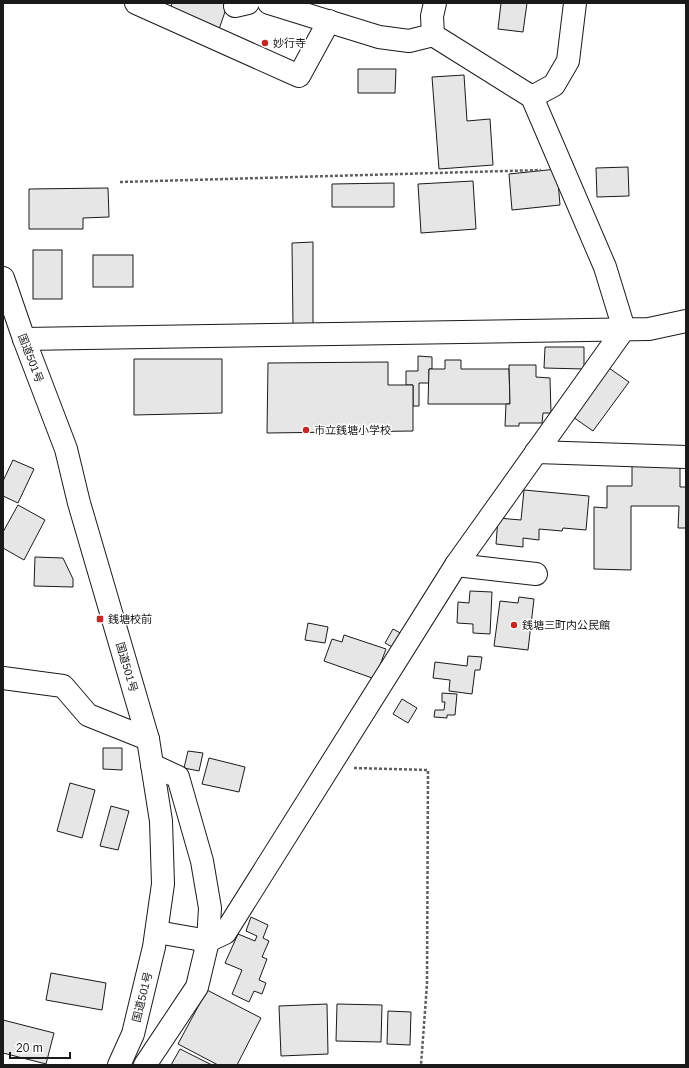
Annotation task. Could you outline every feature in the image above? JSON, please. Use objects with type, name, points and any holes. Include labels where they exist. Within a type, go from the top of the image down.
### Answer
[{"type":"main road","points":[[136,3],[299,76],[329,21]]},
{"type":"main road","points":[[269,3],[379,37],[409,40],[433,35],[532,97],[605,267],[624,329]]},
{"type":"main road","points":[[433,35],[432,16],[435,3]]},
{"type":"main road","points":[[532,97],[554,85],[568,61],[576,3]]},
{"type":"main road","name":"国道501号","points":[[3,278],[24,339],[66,449],[79,503],[148,739],[161,821],[163,884],[157,932],[144,994],[133,1034],[119,1065]]},
{"type":"main road","points":[[24,339],[648,329],[686,321]]},
{"type":"main road","points":[[157,932],[208,941],[225,933],[456,565],[624,329]]},
{"type":"main road","points":[[536,452],[686,457]]},
{"type":"main road","points":[[456,565],[536,574]]},
{"type":"main road","points":[[3,678],[63,686],[88,715],[148,739]]},
{"type":"main road","points":[[145,1065],[197,987],[208,941],[210,908],[202,861],[178,777],[152,765]]},
{"type":"path","points":[[120,182],[541,170]]},
{"type":"path","points":[[329,767],[428,770],[427,984],[421,1065]]},
{"type":"building","points":[[172,3],[228,3],[216,38],[169,15]]},
{"type":"building","points":[[501,3],[527,3],[523,32],[498,29]]},
{"type":"building","points":[[358,69],[396,69],[395,93],[358,93]]},
{"type":"building","points":[[464,75],[467,121],[490,119],[493,165],[439,169],[432,77]]},
{"type":"building","points":[[628,167],[629,196],[597,197],[596,168]]},
{"type":"building","points":[[557,169],[560,205],[512,210],[509,174]]},
{"type":"building","points":[[473,181],[476,229],[421,233],[418,184]]},
{"type":"building","points":[[394,183],[394,207],[332,207],[332,184]]},
{"type":"building","points":[[108,188],[109,217],[83,218],[83,229],[29,229],[29,189]]},
{"type":"building","points":[[313,242],[313,327],[293,327],[292,243]]},
{"type":"building","points":[[33,250],[62,250],[62,299],[33,299]]},
{"type":"building","points":[[93,255],[133,255],[133,287],[93,287]]},
{"type":"building","points":[[545,347],[584,347],[584,369],[544,368]]},
{"type":"building","points":[[418,356],[432,357],[432,369],[429,369],[429,383],[419,383],[419,406],[413,406],[413,385],[406,385],[406,371],[418,371]]},
{"type":"building","points":[[134,359],[222,359],[222,413],[134,415]]},
{"type":"building","points":[[445,360],[461,360],[461,369],[509,369],[510,404],[428,404],[429,369],[445,369]]},
{"type":"building","points":[[388,362],[388,385],[413,385],[413,431],[267,433],[268,363]]},
{"type":"building","points":[[509,365],[536,365],[536,377],[550,378],[551,413],[543,413],[542,423],[519,423],[519,426],[505,426],[506,404],[510,404]]},
{"type":"building","points":[[609,368],[629,382],[593,431],[573,417]]},
{"type":"building","points":[[13,460],[34,469],[18,503],[3,496],[3,481]]},
{"type":"building","points":[[632,465],[680,465],[680,487],[686,487],[686,528],[678,528],[679,506],[631,506],[631,570],[594,569],[594,507],[607,508],[607,486],[632,486]]},
{"type":"building","points":[[524,490],[589,496],[586,530],[563,528],[562,531],[539,529],[539,540],[523,538],[523,547],[496,544],[498,518],[521,520]]},
{"type":"building","points":[[18,505],[45,520],[24,560],[3,548],[3,532]]},
{"type":"building","points":[[35,557],[63,558],[73,579],[73,587],[34,586]]},
{"type":"building","points":[[470,591],[492,592],[490,634],[473,633],[473,624],[457,623],[458,602],[469,603]]},
{"type":"building","name":"銭塘三町内公民館","points":[[519,597],[534,599],[528,650],[494,646],[500,601],[518,603]]},
{"type":"building","points":[[308,623],[328,627],[325,643],[305,640]]},
{"type":"building","points":[[393,629],[406,636],[398,650],[385,643]]},
{"type":"building","points":[[344,635],[386,649],[375,679],[324,661],[332,639],[342,642]]},
{"type":"building","points":[[468,656],[482,657],[480,670],[475,670],[472,694],[449,691],[450,680],[433,678],[435,662],[467,666]]},
{"type":"building","points":[[442,693],[457,694],[455,715],[447,715],[447,718],[434,717],[435,710],[444,710],[445,702],[442,702]]},
{"type":"building","points":[[402,699],[417,708],[408,723],[393,714]]},
{"type":"building","points":[[103,748],[122,748],[122,770],[103,769]]},
{"type":"building","points":[[188,751],[203,753],[199,771],[184,768]]},
{"type":"building","points":[[209,758],[245,767],[239,792],[202,784]]},
{"type":"building","points":[[70,783],[95,790],[82,838],[57,831]]},
{"type":"building","points":[[111,806],[129,811],[118,850],[100,846]]},
{"type":"building","points":[[251,917],[268,925],[263,938],[269,941],[262,957],[267,959],[259,980],[266,983],[262,994],[254,991],[249,1002],[232,994],[242,970],[225,963],[238,934],[255,941],[257,936],[246,931]]},
{"type":"building","points":[[51,973],[106,983],[102,1010],[46,1000]]},
{"type":"building","points":[[207,990],[261,1018],[237,1065],[218,1065],[178,1044]]},
{"type":"building","points":[[327,1004],[328,1054],[281,1056],[279,1006]]},
{"type":"building","points":[[337,1004],[382,1005],[381,1042],[336,1041]]},
{"type":"building","points":[[388,1011],[411,1012],[410,1045],[387,1044]]},
{"type":"building","points":[[3,1020],[54,1033],[46,1064],[3,1053]]},
{"type":"building","points":[[180,1049],[212,1065],[171,1065]]},
{"type":"place","name":"妙行寺","points":[[265,43]]},
{"type":"place","name":"市立銭塘小学校","points":[[306,430]]},
{"type":"place","name":"銭塘校前","points":[[100,619]]},
{"type":"place","name":"銭塘三町内公民館","points":[[514,625]]}]
